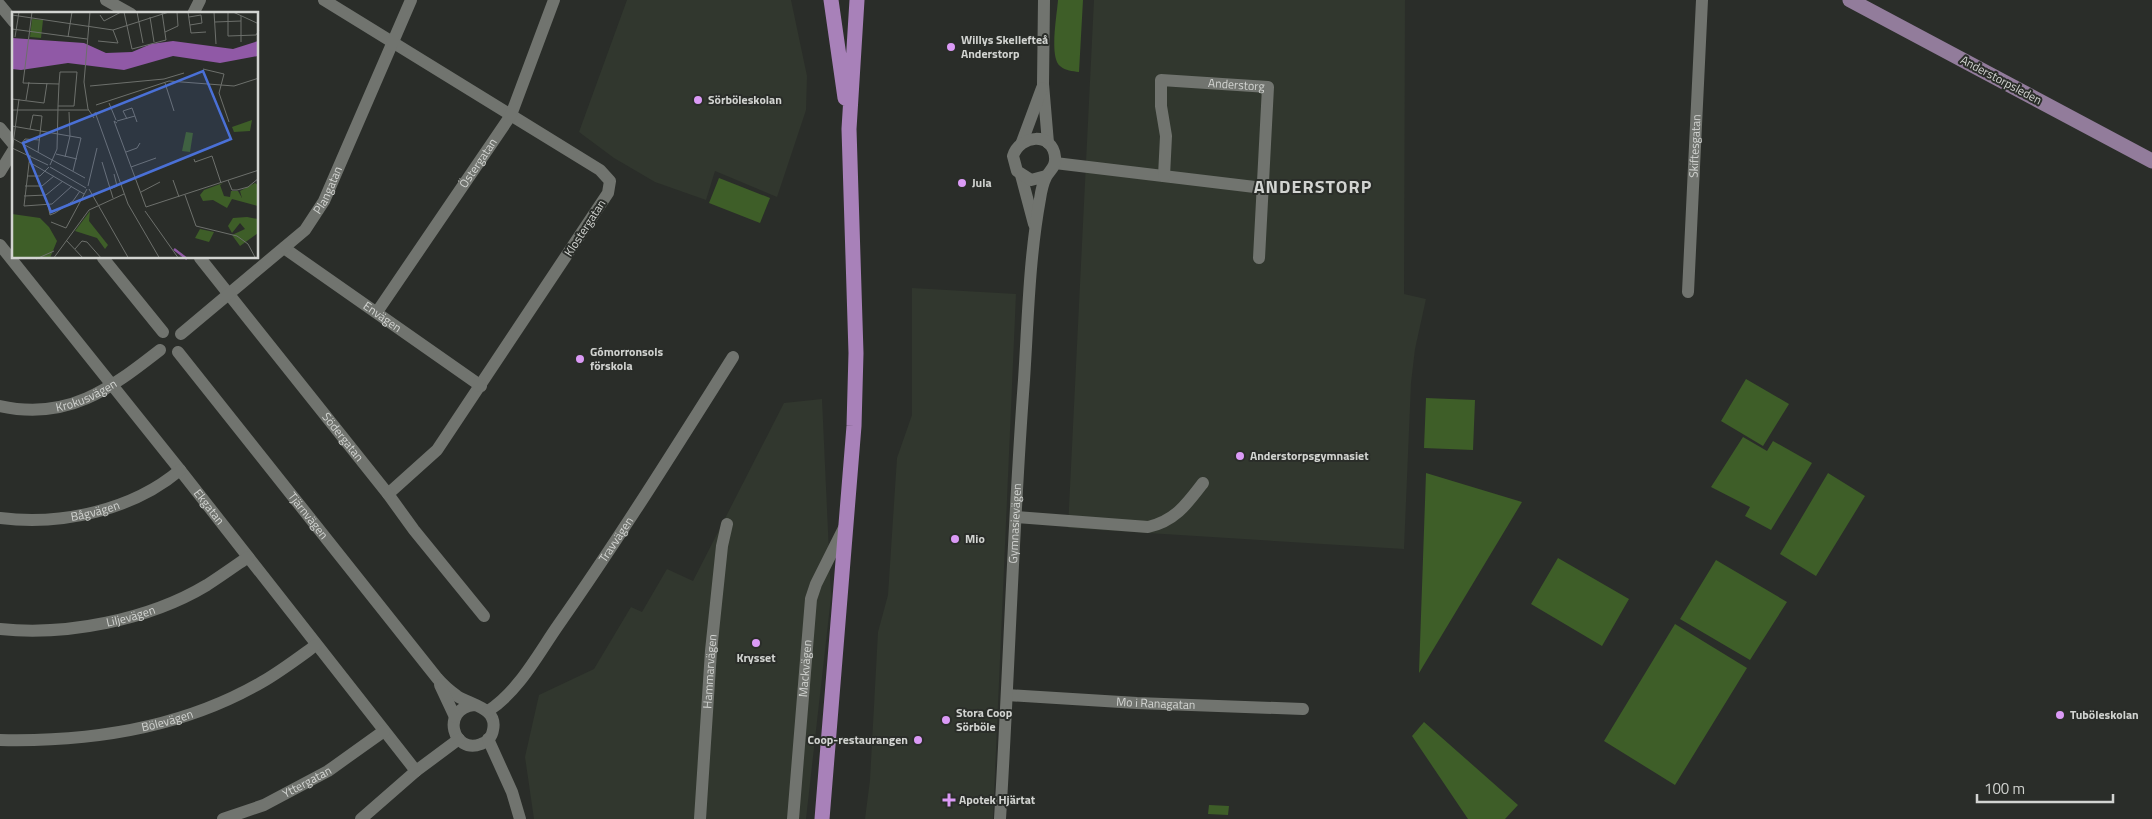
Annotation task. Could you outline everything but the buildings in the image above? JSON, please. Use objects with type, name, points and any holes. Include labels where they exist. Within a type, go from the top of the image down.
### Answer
[{"type":"highway","points":[[831,0],[849,129]]},
{"type":"highway","points":[[822,819],[854,426],[856,353],[849,129],[857,0]]},
{"type":"main road","name":"Anderstorpsleden","points":[[1850,0],[2152,161]]},
{"type":"street","points":[[106,0],[127,12]]},
{"type":"street","points":[[194,12],[200,0]]},
{"type":"street","name":"Klostergatan","points":[[324,0],[600,170],[610,181],[608,193],[437,450],[388,494]]},
{"type":"street","name":"Plangatan","points":[[181,334],[230,295],[241,283],[305,230],[324,201],[411,0]]},
{"type":"street","name":"Östergatan","points":[[377,312],[511,115],[554,0]]},
{"type":"street","points":[[1043,84],[1022,142],[1015,150],[1013,161],[1021,175],[1030,180],[1046,176],[1055,163],[1054,152],[1048,143],[1043,84],[1044,0]]},
{"type":"street","name":"Skiftesgatan","points":[[1688,292],[1702,0]]},
{"type":"street","points":[[0,5],[12,20]]},
{"type":"street","name":"Anderstorg","points":[[1164,176],[1166,136],[1161,106],[1161,80],[1268,87],[1259,258]]},
{"type":"street","points":[[0,128],[12,144]]},
{"type":"street","points":[[1022,142],[1032,138],[1048,143]]},
{"type":"street","points":[[0,172],[12,151]]},
{"type":"street","points":[[1055,163],[1263,188]]},
{"type":"street","name":"Gymnasievägen","points":[[1021,175],[1035,227]]},
{"type":"street","name":"Gymnasievägen","points":[[1000,819],[1016,517],[1035,227],[1046,176]]},
{"type":"street","name":"Ekgatan","points":[[0,245],[180,470],[416,771]]},
{"type":"street","name":"Envägen","points":[[284,248],[481,386]]},
{"type":"street","points":[[104,259],[163,332]]},
{"type":"street","name":"Södergatan","points":[[201,259],[484,616]]},
{"type":"street","points":[[169,330],[181,334],[182,347],[178,352],[172,354],[160,350],[159,337],[163,332],[169,330]]},
{"type":"street","name":"Krokusvägen","points":[[0,406],[28,410],[63,407],[100,394],[160,350]]},
{"type":"street","name":"Tjärnvägen","points":[[178,352],[437,678],[455,694],[474,706]]},
{"type":"street","name":"Travvägen","points":[[488,711],[508,696],[571,607],[641,504],[733,357]]},
{"type":"street","name":"Bågvägen","points":[[0,518],[24,520],[56,518],[113,507],[148,493],[180,470]]},
{"type":"street","points":[[1016,517],[1148,527],[1163,524],[1175,516],[1203,483]]},
{"type":"street","name":"Hammarvägen","points":[[700,819],[711,651],[722,546],[727,524]]},
{"type":"street","name":"Mackvägen","points":[[793,819],[811,599],[846,524]]},
{"type":"street","name":"Liljevägen","points":[[0,629],[52,630],[93,625],[129,617],[206,586],[248,557]]},
{"type":"street","name":"Bölevägen","points":[[0,740],[47,741],[84,738],[153,725],[218,703],[261,682],[316,645]]},
{"type":"street","name":"Tjärnvägen","points":[[437,678],[455,717]]},
{"type":"street","name":"Mo i Ranagatan","points":[[1007,695],[1144,703],[1304,709]]},
{"type":"street","points":[[488,740],[474,746],[464,744],[459,739],[454,730],[455,717],[462,709],[474,706],[488,711],[494,724],[488,740],[512,792],[520,819]]},
{"type":"street","name":"Yttergatan","points":[[222,819],[264,805],[328,771],[384,730]]},
{"type":"street","points":[[361,819],[416,771],[459,739]]},
{"type":"shaded area","name":"Sörböleskolan","points":[[627,0],[791,0],[807,76],[806,110],[777,197],[715,171],[706,200],[655,182],[614,158],[579,132]]},
{"type":"shaded area","points":[[1094,0],[1405,0],[1404,294],[1426,299],[1415,349],[1411,383],[1404,549],[1068,528]]},
{"type":"shaded area","points":[[912,288],[1016,294],[993,819],[865,819],[870,780],[878,632],[888,595],[897,458],[912,415]]},
{"type":"shaded area","points":[[822,399],[831,597],[806,819],[534,819],[525,757],[539,695],[594,669],[631,607],[642,612],[667,569],[693,581],[784,403]]},
{"type":"green space","points":[[1058,0],[1083,0],[1079,72],[1065,69],[1057,61],[1054,45]]},
{"type":"green space","points":[[719,178],[770,198],[760,223],[709,203]]},
{"type":"green space","points":[[1746,379],[1789,404],[1763,446],[1721,421]]},
{"type":"green space","points":[[1426,398],[1475,400],[1473,450],[1424,448]]},
{"type":"green space","points":[[1743,437],[1767,451],[1773,441],[1812,463],[1771,530],[1745,516],[1750,507],[1711,487]]},
{"type":"green space","points":[[1426,473],[1522,502],[1419,673]]},
{"type":"green space","points":[[1828,473],[1865,496],[1816,576],[1780,554]]},
{"type":"green space","points":[[1558,558],[1629,599],[1602,646],[1531,604]]},
{"type":"green space","points":[[1716,560],[1787,602],[1750,660],[1680,619]]},
{"type":"green space","points":[[1675,624],[1747,668],[1675,785],[1604,741]]},
{"type":"green space","points":[[1424,722],[1518,805],[1505,819],[1468,819],[1412,736]]},
{"type":"green space","points":[[1209,805],[1229,806],[1228,815],[1208,814]]},
{"type":"place","name":"Willys Skellefteå Anderstorp","points":[[951,47]]},
{"type":"place","name":"Sörböleskolan","points":[[698,100]]},
{"type":"place","name":"Jula","points":[[962,183]]},
{"type":"place","name":"Gómorronsols förskola","points":[[580,359]]},
{"type":"place","name":"Anderstorpsgymnasiet","points":[[1240,456]]},
{"type":"place","name":"Mio","points":[[955,539]]},
{"type":"place","name":"Krysset","points":[[756,643]]},
{"type":"place","name":"Tuböleskolan","points":[[2060,715]]},
{"type":"place","name":"Stora Coop Sörböle","points":[[946,720]]},
{"type":"place","name":"Coop-restaurangen","points":[[918,740]]},
{"type":"place","name":"Apotek Hjärtat","points":[[949,800]]},
{"type":"district","name":"ANDERSTORP","points":[[1313,187]]}]
